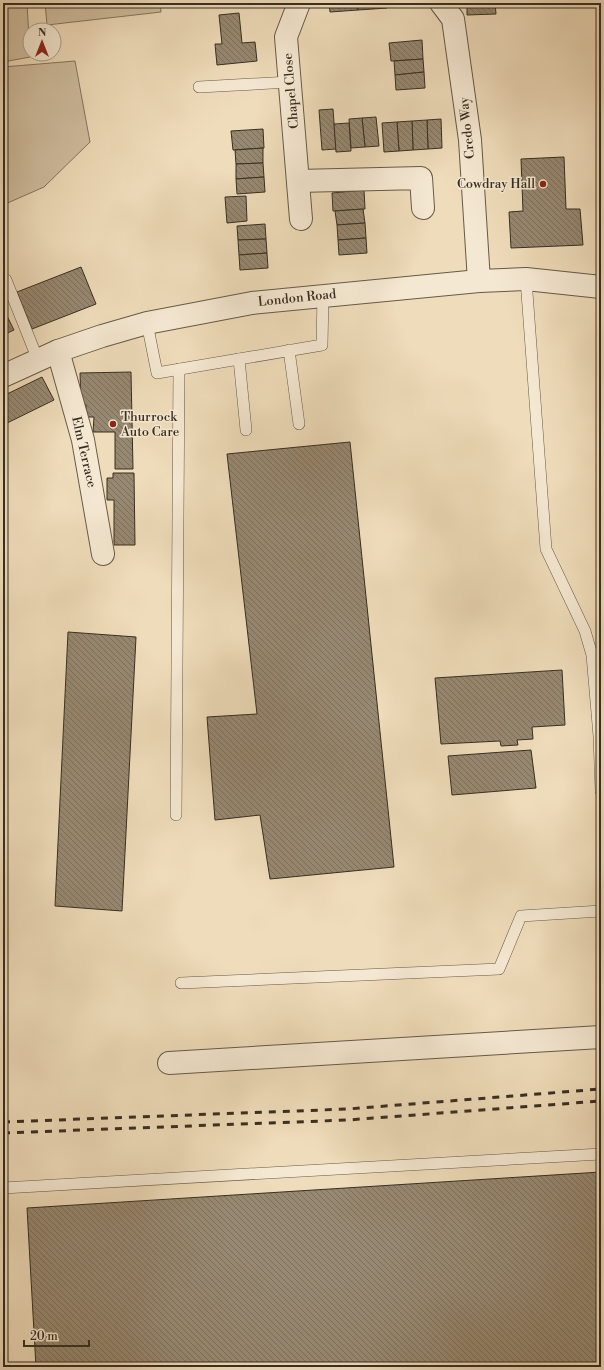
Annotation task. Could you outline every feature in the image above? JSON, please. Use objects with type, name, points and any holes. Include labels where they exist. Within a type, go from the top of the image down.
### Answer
[{"type":"street","name":"Chapel Close","points":[[299,3],[286,37],[301,219]]},
{"type":"street","name":"Credo Way","points":[[441,3],[453,19],[469,132],[479,282]]},
{"type":"street","points":[[298,181],[421,178],[423,208]]},
{"type":"street","name":"London Road","points":[[3,376],[48,355],[102,336],[147,323],[252,303],[323,295],[526,279],[601,286]]},
{"type":"street","name":"Elm Terrace","points":[[48,355],[83,440],[103,554]]},
{"type":"street","points":[[169,1063],[601,1037]]},
{"type":"lane","points":[[198,87],[290,82]]},
{"type":"lane","points":[[526,279],[546,550],[585,631],[592,655],[599,736],[601,791]]},
{"type":"lane","points":[[3,280],[6,280],[48,355]]},
{"type":"lane","points":[[147,323],[157,373],[322,345],[323,295]]},
{"type":"lane","points":[[289,350],[299,424]]},
{"type":"lane","points":[[239,358],[246,430]]},
{"type":"lane","points":[[176,815],[179,369]]},
{"type":"lane","points":[[181,983],[499,970],[521,916],[601,911]]},
{"type":"lane","points":[[3,1188],[601,1154]]},
{"type":"shaded area","points":[[3,3],[27,3],[28,22],[22,22],[22,58],[3,62]]},
{"type":"shaded area","points":[[45,3],[160,3],[161,12],[62,23],[62,22],[47,22]]},
{"type":"shaded area","points":[[75,61],[90,142],[44,187],[3,205],[3,67]]},
{"type":"building","points":[[329,3],[358,3],[358,10],[330,12]]},
{"type":"building","points":[[358,3],[373,3],[373,9],[358,10]]},
{"type":"building","points":[[373,3],[387,3],[387,8],[373,9]]},
{"type":"building","points":[[467,3],[495,3],[496,14],[467,15]]},
{"type":"building","points":[[239,13],[242,43],[255,42],[257,61],[217,65],[215,44],[222,44],[219,15]]},
{"type":"building","points":[[422,40],[423,59],[391,61],[389,43]]},
{"type":"building","points":[[423,59],[424,72],[395,75],[394,61]]},
{"type":"building","points":[[424,72],[425,88],[396,90],[395,75]]},
{"type":"building","points":[[333,109],[336,149],[322,150],[319,110]]},
{"type":"building","points":[[376,117],[379,146],[365,147],[362,118]]},
{"type":"building","points":[[362,118],[365,147],[351,148],[349,119]]},
{"type":"building","points":[[441,119],[442,148],[428,149],[427,120]]},
{"type":"building","points":[[427,120],[428,149],[413,150],[412,121]]},
{"type":"building","points":[[412,121],[413,150],[399,151],[397,122]]},
{"type":"building","points":[[397,122],[399,151],[384,152],[382,123]]},
{"type":"building","points":[[349,123],[351,151],[336,152],[334,124]]},
{"type":"building","points":[[263,129],[264,148],[233,150],[231,131]]},
{"type":"building","points":[[263,148],[263,163],[236,164],[235,150]]},
{"type":"building","name":"Cowdray Hall","points":[[564,157],[566,209],[580,209],[583,245],[511,248],[509,212],[523,211],[521,159]]},
{"type":"building","points":[[263,163],[264,177],[236,179],[236,164]]},
{"type":"building","points":[[264,177],[265,192],[237,194],[236,179]]},
{"type":"building","points":[[364,190],[365,209],[333,211],[332,193]]},
{"type":"building","points":[[246,196],[247,221],[227,223],[225,197]]},
{"type":"building","points":[[363,209],[365,223],[337,225],[335,211]]},
{"type":"building","points":[[365,223],[366,238],[338,240],[337,225]]},
{"type":"building","points":[[265,224],[266,239],[238,240],[237,226]]},
{"type":"building","points":[[366,238],[367,253],[339,255],[338,240]]},
{"type":"building","points":[[266,239],[267,253],[239,255],[238,240]]},
{"type":"building","points":[[267,253],[268,268],[240,270],[239,255]]},
{"type":"building","points":[[81,267],[96,304],[32,329],[17,292]]},
{"type":"building","points":[[5,312],[14,330],[3,335],[3,313]]},
{"type":"building","name":"Thurrock Auto Care","points":[[131,372],[133,469],[115,469],[115,432],[93,432],[94,417],[86,417],[86,405],[81,405],[80,373]]},
{"type":"building","points":[[42,377],[54,400],[3,425],[3,396]]},
{"type":"building","points":[[350,442],[394,867],[270,879],[260,815],[215,820],[207,717],[257,714],[227,454]]},
{"type":"building","points":[[113,473],[134,473],[135,545],[114,545],[114,500],[107,500],[107,478],[113,478]]},
{"type":"building","points":[[68,632],[136,637],[122,911],[55,906]]},
{"type":"building","points":[[562,670],[565,725],[532,727],[533,739],[517,740],[518,745],[501,746],[500,741],[441,744],[435,678]]},
{"type":"building","points":[[531,750],[536,788],[452,795],[448,756]]},
{"type":"building","points":[[601,1172],[601,1367],[36,1367],[27,1208]]},
{"type":"railway","points":[[3,1122],[348,1109],[601,1089]]},
{"type":"railway","points":[[3,1133],[348,1120],[601,1101]]},
{"type":"place","name":"Cowdray Hall","points":[[543,184]]},
{"type":"place","name":"Thurrock Auto Care","points":[[113,424]]}]
